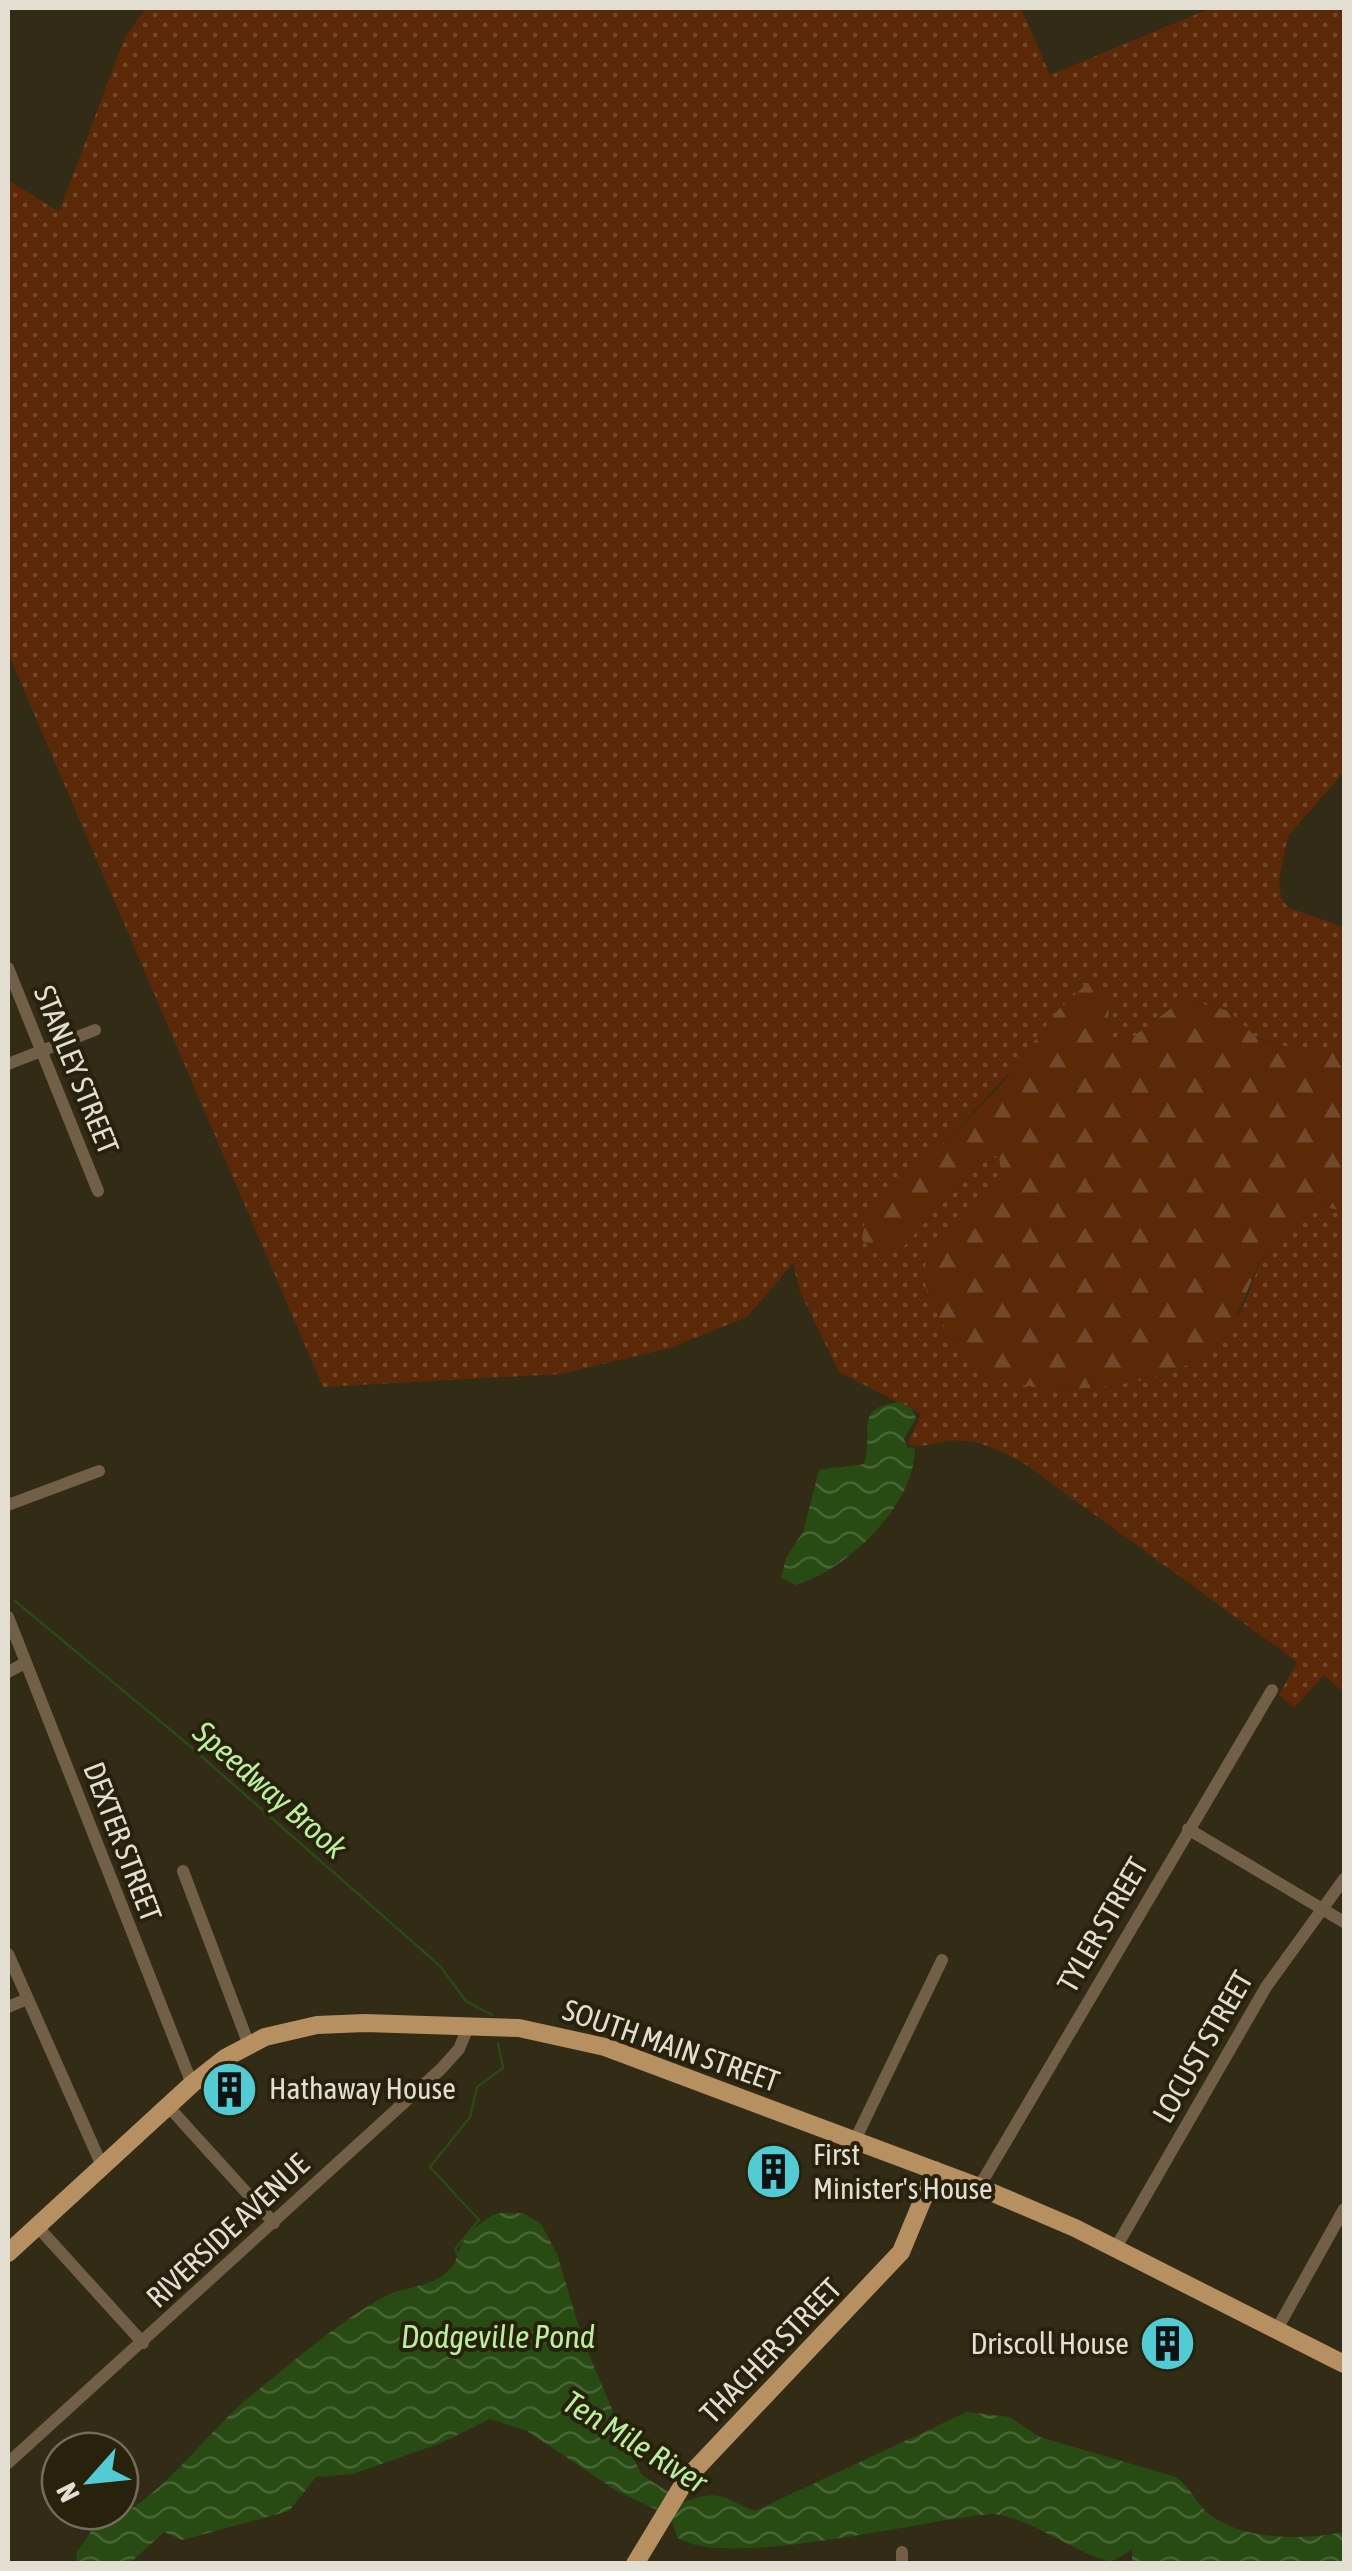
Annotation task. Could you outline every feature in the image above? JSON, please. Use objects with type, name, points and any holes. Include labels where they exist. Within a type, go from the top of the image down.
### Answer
[{"type":"main road","name":"SOUTH MAIN STREET","points":[[8,2252],[192,2084],[249,2045],[284,2031],[317,2025],[531,2029],[605,2046],[979,2187],[1116,2248],[1344,2364]]},
{"type":"main road","name":"THACHER STREET","points":[[636,2564],[676,2492],[893,2262],[912,2235],[936,2170]]},
{"type":"street","name":"STANLEY STREET","points":[[8,968],[98,1191]]},
{"type":"street","points":[[8,1064],[94,1030]]},
{"type":"street","points":[[8,1505],[99,1471]]},
{"type":"street","name":"DEXTER STREET","points":[[8,1617],[192,2084]]},
{"type":"street","points":[[8,1672],[25,1663]]},
{"type":"street","name":"TYLER STREET","points":[[979,2187],[1272,1690]]},
{"type":"street","points":[[1188,1829],[1344,1922]]},
{"type":"street","points":[[183,1871],[249,2045]]},
{"type":"street","name":"LOCUST STREET","points":[[1116,2248],[1266,1986],[1344,1879]]},
{"type":"street","points":[[8,1954],[102,2166]]},
{"type":"street","points":[[855,2140],[942,1960]]},
{"type":"street","points":[[8,2007],[27,1999]]},
{"type":"street","name":"RIVERSIDE AVENUE","points":[[8,2463],[441,2069],[459,2050],[469,2025]]},
{"type":"street","points":[[167,2106],[274,2223]]},
{"type":"street","points":[[1276,2329],[1344,2208]]},
{"type":"street","points":[[36,2225],[143,2343]]},
{"type":"green space","points":[[146,8],[1021,8],[1050,75],[1211,8],[1344,8],[1344,772],[1288,836],[1279,879],[1281,898],[1289,908],[1344,927],[1344,1052],[1303,1052],[1256,1037],[1229,1011],[1185,999],[1123,1044],[1108,1037],[1109,995],[1024,1057],[941,1147],[867,1213],[904,1246],[981,1160],[999,1155],[1002,1184],[976,1209],[954,1343],[984,1367],[1019,1382],[1056,1389],[1094,1388],[1132,1380],[1202,1346],[1237,1316],[1262,1260],[1286,1230],[1316,1205],[1344,1211],[1344,1693],[1324,1675],[1294,1708],[1279,1695],[1297,1662],[1025,1464],[968,1441],[908,1444],[921,1414],[839,1372],[800,1292],[793,1263],[747,1317],[670,1348],[561,1374],[323,1387],[8,653],[8,180],[59,212],[125,37]]},
{"type":"green space","points":[[1091,980],[1109,995],[1108,1037],[1123,1044],[1184,999],[1229,1011],[1257,1038],[1303,1052],[1344,1052],[1344,1211],[1316,1205],[1279,1236],[1262,1259],[1232,1324],[1204,1356],[1182,1368],[1123,1384],[1056,1389],[1025,1386],[998,1378],[966,1357],[936,1312],[925,1282],[925,1267],[937,1243],[1002,1184],[999,1155],[981,1160],[904,1246],[876,1254],[862,1240],[866,1213],[941,1147],[1000,1086],[1058,1010]]},
{"type":"water","points":[[900,1402],[912,1409],[916,1418],[904,1439],[907,1447],[915,1448],[912,1470],[891,1512],[857,1550],[837,1565],[796,1585],[781,1578],[786,1558],[803,1532],[819,1470],[864,1464],[870,1415],[875,1409]]},
{"type":"water","name":"Dodgeville Pond","points":[[498,2213],[523,2213],[541,2224],[557,2254],[583,2340],[629,2450],[642,2475],[684,2502],[714,2495],[755,2511],[967,2412],[1009,2417],[1040,2437],[1176,2477],[1207,2513],[1243,2531],[1294,2537],[1344,2532],[1344,2564],[1132,2563],[1132,2550],[1110,2562],[1021,2521],[992,2514],[779,2546],[701,2546],[677,2537],[670,2516],[617,2491],[527,2431],[490,2419],[441,2443],[353,2474],[316,2477],[289,2511],[182,2540],[164,2532],[130,2563],[76,2564],[77,2552],[91,2531],[140,2531],[140,2502],[247,2399],[364,2309],[391,2294],[444,2275],[453,2266],[463,2242],[481,2223]]},
{"type":"waterway","name":"Speedway Brook","points":[[15,1601],[184,1741],[440,1966],[466,2001],[492,2015]]},
{"type":"waterway","name":"Speedway Brook","points":[[458,2255],[455,2249],[479,2220],[430,2167],[470,2117],[477,2087],[503,2068],[498,2043]]},
{"type":"place","name":"Hathaway House","points":[[230,2089]]},
{"type":"place","name":"First Minister's House","points":[[774,2172]]},
{"type":"place","name":"Driscoll House","points":[[1168,2344]]},
{"type":"water label","name":"Ten Mile River","points":[[635,2442]]}]
